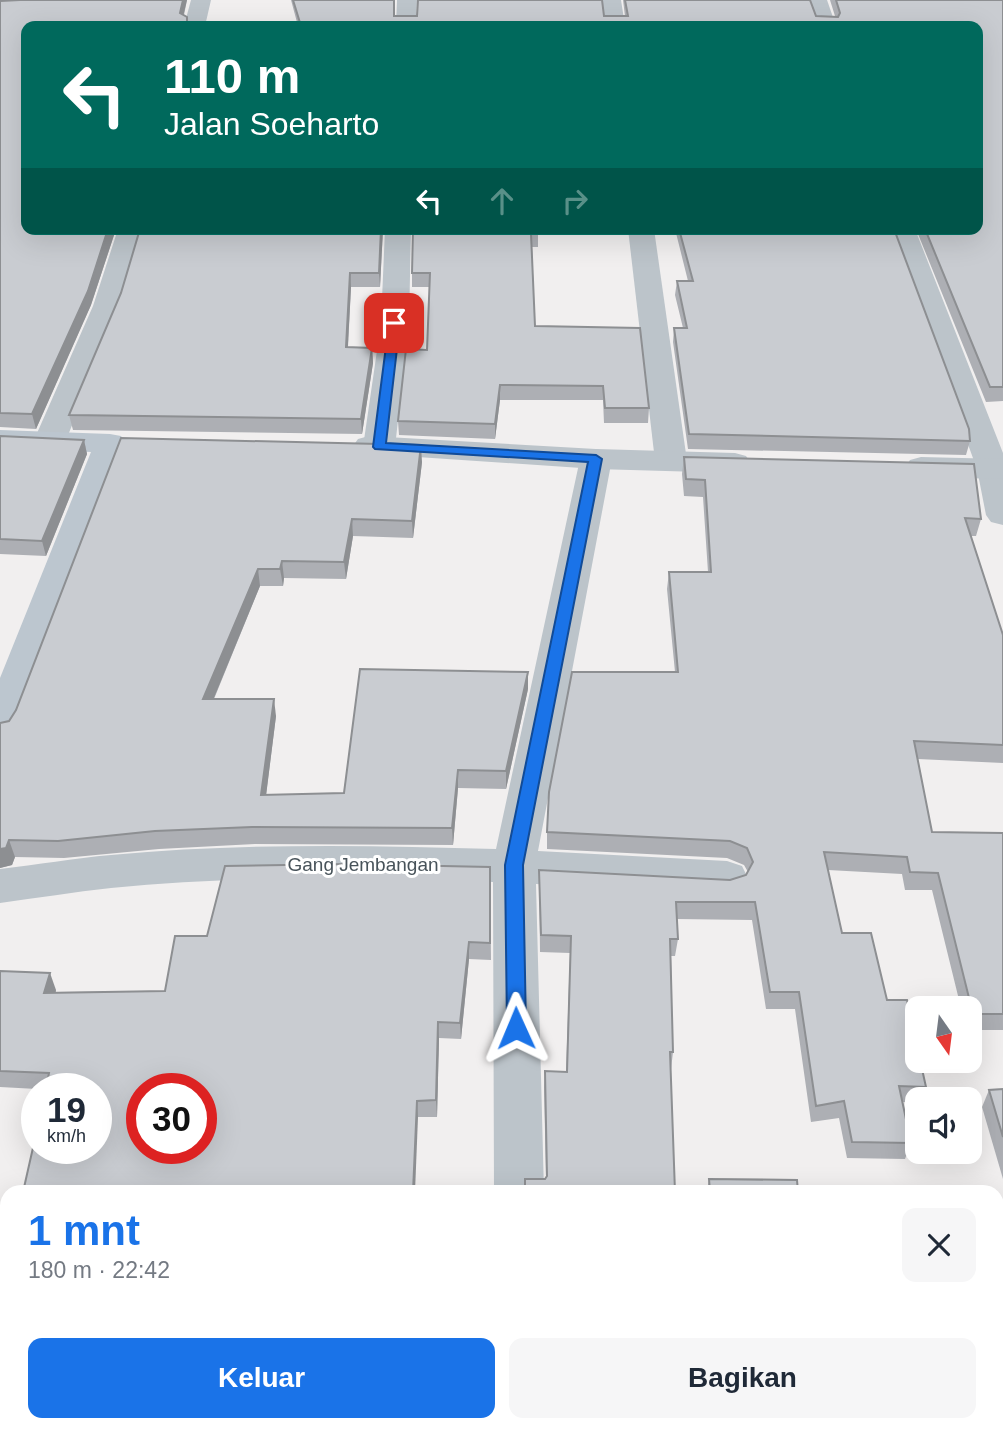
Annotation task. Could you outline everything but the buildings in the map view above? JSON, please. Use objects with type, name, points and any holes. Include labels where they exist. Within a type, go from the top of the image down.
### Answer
[{"type":"main road","points":[[0,439],[124,443],[0,726]]},
{"type":"street","points":[[196,21],[201,0]]},
{"type":"street","points":[[406,21],[407,0]]},
{"type":"street","points":[[611,0],[614,21]]},
{"type":"street","points":[[817,0],[824,21]]},
{"type":"street","points":[[50,440],[107,306],[129,235]]},
{"type":"street","points":[[379,447],[394,323],[398,235]]},
{"type":"street","points":[[642,235],[671,461]]},
{"type":"street","points":[[904,235],[998,469],[1003,515]]},
{"type":"street","points":[[339,446],[596,459],[765,463]]},
{"type":"street","points":[[519,1185],[514,865],[596,459]]},
{"type":"street","points":[[886,466],[998,469]]},
{"type":"street","name":"Gang Jembangan","points":[[0,886],[126,870],[308,863],[514,865],[727,878]]},
{"type":"route","points":[[394,323],[379,447],[596,459],[514,865],[516,1028]]}]
